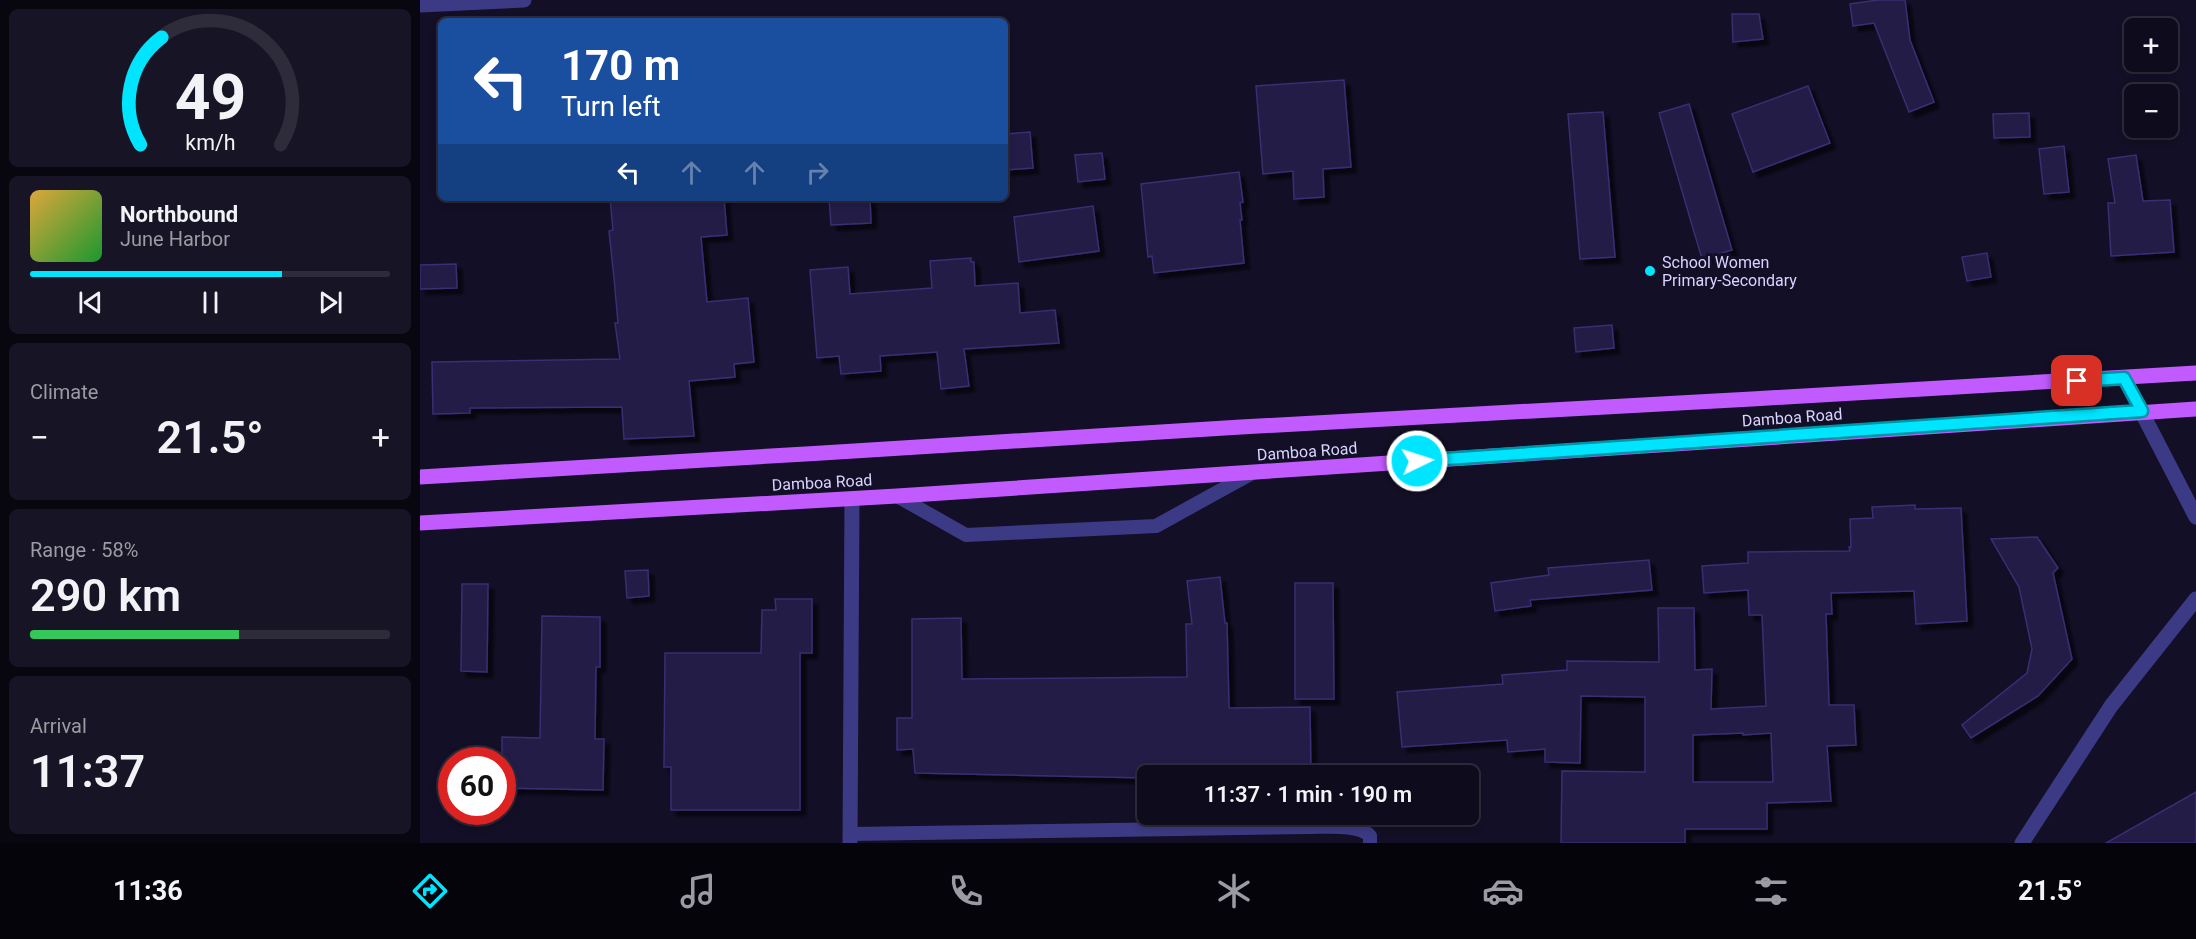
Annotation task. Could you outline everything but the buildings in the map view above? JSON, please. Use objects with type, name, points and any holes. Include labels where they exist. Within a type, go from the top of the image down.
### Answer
[{"type":"main road","name":"Damboa Road","points":[[420,477],[831,454],[1254,426],[1914,391],[2196,373]]},
{"type":"main road","name":"Damboa Road","points":[[420,523],[852,499],[2196,408]]},
{"type":"street","points":[[420,5],[524,0]]},
{"type":"street","points":[[2124,378],[2196,518]]},
{"type":"street","points":[[850,838],[852,499]]},
{"type":"street","points":[[2022,843],[2111,706],[2196,599]]},
{"type":"lane","points":[[897,496],[966,535],[1156,526],[1253,472]]},
{"type":"lane","points":[[850,838],[1311,827],[1366,831],[1370,836],[1370,843]]},
{"type":"place","name":"School Women Primary-Secondary","points":[[1650,271]]},
{"type":"route","points":[[1417,461],[2142,411],[2124,378],[2077,381]]}]
